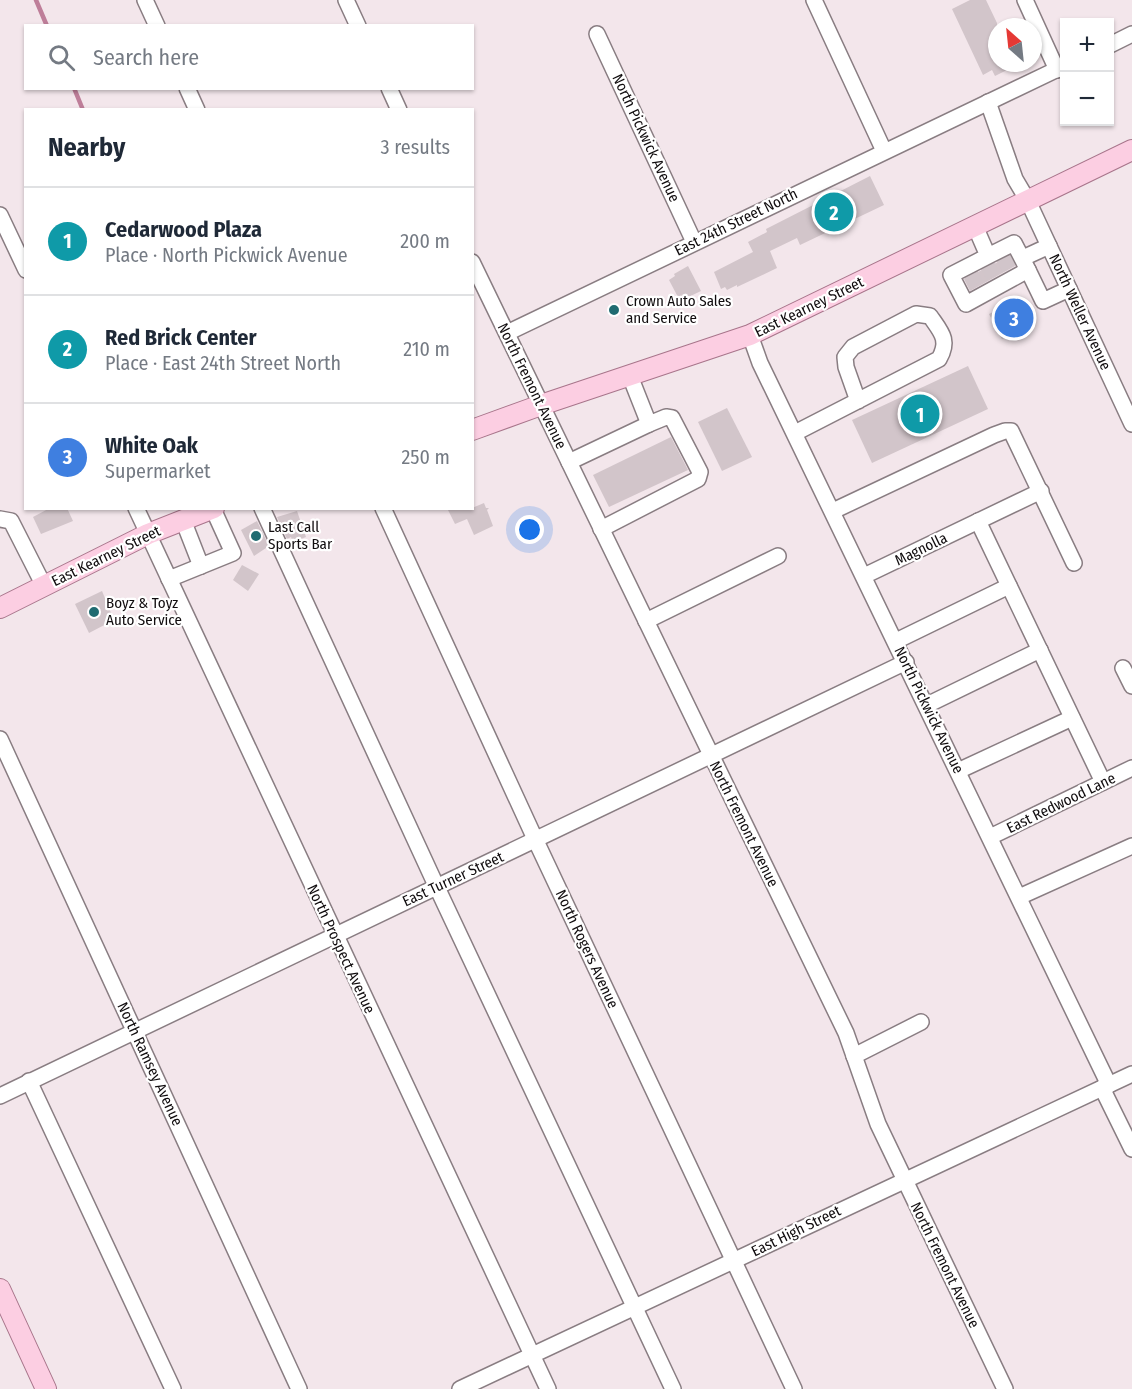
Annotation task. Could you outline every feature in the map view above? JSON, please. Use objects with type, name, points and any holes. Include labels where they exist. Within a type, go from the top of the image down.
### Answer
[{"type":"main road","name":"East Kearney Street","points":[[474,427],[750,335],[1132,150]]},
{"type":"main road","name":"East Kearney Street","points":[[0,608],[148,534],[210,510]]},
{"type":"main road","points":[[0,1289],[46,1389]]},
{"type":"street","points":[[145,0],[156,24]]},
{"type":"street","points":[[346,0],[357,24]]},
{"type":"street","points":[[813,0],[884,151]]},
{"type":"street","points":[[1025,0],[1060,66]]},
{"type":"street","name":"North Pickwick Avenue","points":[[597,34],[694,242]]},
{"type":"street","points":[[1114,43],[1132,34]]},
{"type":"street","name":"East 24th Street North","points":[[507,333],[1060,68]]},
{"type":"street","points":[[188,90],[195,108]]},
{"type":"street","points":[[390,90],[398,108]]},
{"type":"street","name":"North Weller Avenue","points":[[988,102],[1015,179],[1028,201],[1132,424]]},
{"type":"street","points":[[0,215],[24,266]]},
{"type":"street","points":[[975,226],[992,256]]},
{"type":"street","points":[[1049,246],[1025,264],[1012,274],[980,291],[966,304],[951,275],[968,269],[1014,243],[1025,264],[1043,301],[1069,289]]},
{"type":"street","name":"North Fremont Avenue","points":[[474,266],[846,1033],[878,1124],[903,1180],[1005,1389]]},
{"type":"street","points":[[795,434],[939,359],[945,349],[944,337],[930,316],[916,314],[853,347],[845,357],[846,368],[858,401]]},
{"type":"street","name":"North Pickwick Avenue","points":[[750,335],[760,363],[1019,897],[1106,1086],[1132,1149]]},
{"type":"street","points":[[630,376],[649,424]]},
{"type":"street","points":[[569,462],[666,417],[672,418],[696,463],[700,472],[698,479],[601,529]]},
{"type":"street","points":[[833,511],[1005,431],[1011,431],[1016,437],[1074,563]]},
{"type":"street","name":"Magnolla","points":[[864,576],[1041,491]]},
{"type":"street","name":"North Prospect Avenue","points":[[137,510],[548,1389]]},
{"type":"street","points":[[169,579],[233,553],[213,510]]},
{"type":"street","points":[[263,510],[436,886],[673,1389]]},
{"type":"street","name":"North Rogers Avenue","points":[[384,510],[536,841],[794,1389]]},
{"type":"street","points":[[0,519],[11,521],[44,586]]},
{"type":"street","points":[[183,520],[201,566]]},
{"type":"street","points":[[978,521],[1103,782]]},
{"type":"street","points":[[646,621],[778,556]]},
{"type":"street","points":[[896,641],[1009,586]]},
{"type":"street","points":[[927,705],[1040,650]]},
{"type":"street","name":"East Turner Street","points":[[0,1096],[334,934],[536,841],[906,662]]},
{"type":"street","points":[[1123,668],[1132,686]]},
{"type":"street","points":[[958,771],[1072,718]]},
{"type":"street","name":"North Ramsey Avenue","points":[[0,739],[299,1389]]},
{"type":"street","name":"East Redwood Lane","points":[[990,837],[1132,768]]},
{"type":"street","points":[[1019,897],[1132,846]]},
{"type":"street","points":[[854,1056],[921,1022]]},
{"type":"street","name":"East High Street","points":[[460,1389],[1132,1074]]},
{"type":"street","points":[[29,1082],[173,1389]]},
{"type":"building","points":[[970,0],[986,0],[995,18],[988,18],[988,72],[983,75],[952,9]]},
{"type":"building","points":[[870,176],[884,205],[800,245],[797,238],[770,251],[777,268],[737,287],[737,285],[727,290],[725,287],[721,289],[714,272],[753,252],[748,242],[767,232],[766,229]]},
{"type":"building","points":[[1010,256],[1015,266],[970,291],[964,279]]},
{"type":"building","points":[[688,266],[701,291],[680,301],[669,280],[675,276],[674,274]]},
{"type":"building","points":[[1023,297],[1036,322],[1002,339],[989,314]]},
{"type":"building","points":[[968,366],[988,409],[872,463],[852,420]]},
{"type":"building","points":[[727,408],[752,457],[722,471],[698,422]]},
{"type":"building","points":[[671,437],[688,470],[609,507],[593,475]]},
{"type":"building","points":[[484,503],[486,508],[489,508],[487,510],[493,526],[474,535],[467,519],[455,524],[448,510],[474,510],[474,507]]},
{"type":"building","points":[[46,510],[68,510],[73,521],[41,534],[33,517]]},
{"type":"building","points":[[297,511],[306,537],[293,542],[291,537],[287,539],[277,517]]},
{"type":"building","name":"Last Call Sports Bar","points":[[257,521],[269,546],[254,556],[241,530]]},
{"type":"building","points":[[242,565],[259,574],[248,591],[233,580]]},
{"type":"building","name":"Boyz & Toyz Auto Service","points":[[102,591],[114,620],[89,633],[75,604]]},
{"type":"waterway","points":[[36,0],[46,24]]},
{"type":"waterway","points":[[75,90],[82,108]]},
{"type":"tunnel","points":[[1002,255],[1010,271]]},
{"type":"tunnel","points":[[986,263],[995,279]]},
{"type":"tunnel","points":[[969,271],[978,287]]},
{"type":"place","name":"Red Brick Center","points":[[834,212]]},
{"type":"place","name":"Crown Auto Sales and Service","points":[[614,310]]},
{"type":"place","name":"White Oak","points":[[1014,318]]},
{"type":"place","name":"Cedarwood Plaza","points":[[920,414]]},
{"type":"place","name":"Last Call Sports Bar","points":[[256,536]]},
{"type":"place","name":"Boyz & Toyz Auto Service","points":[[94,612]]}]
